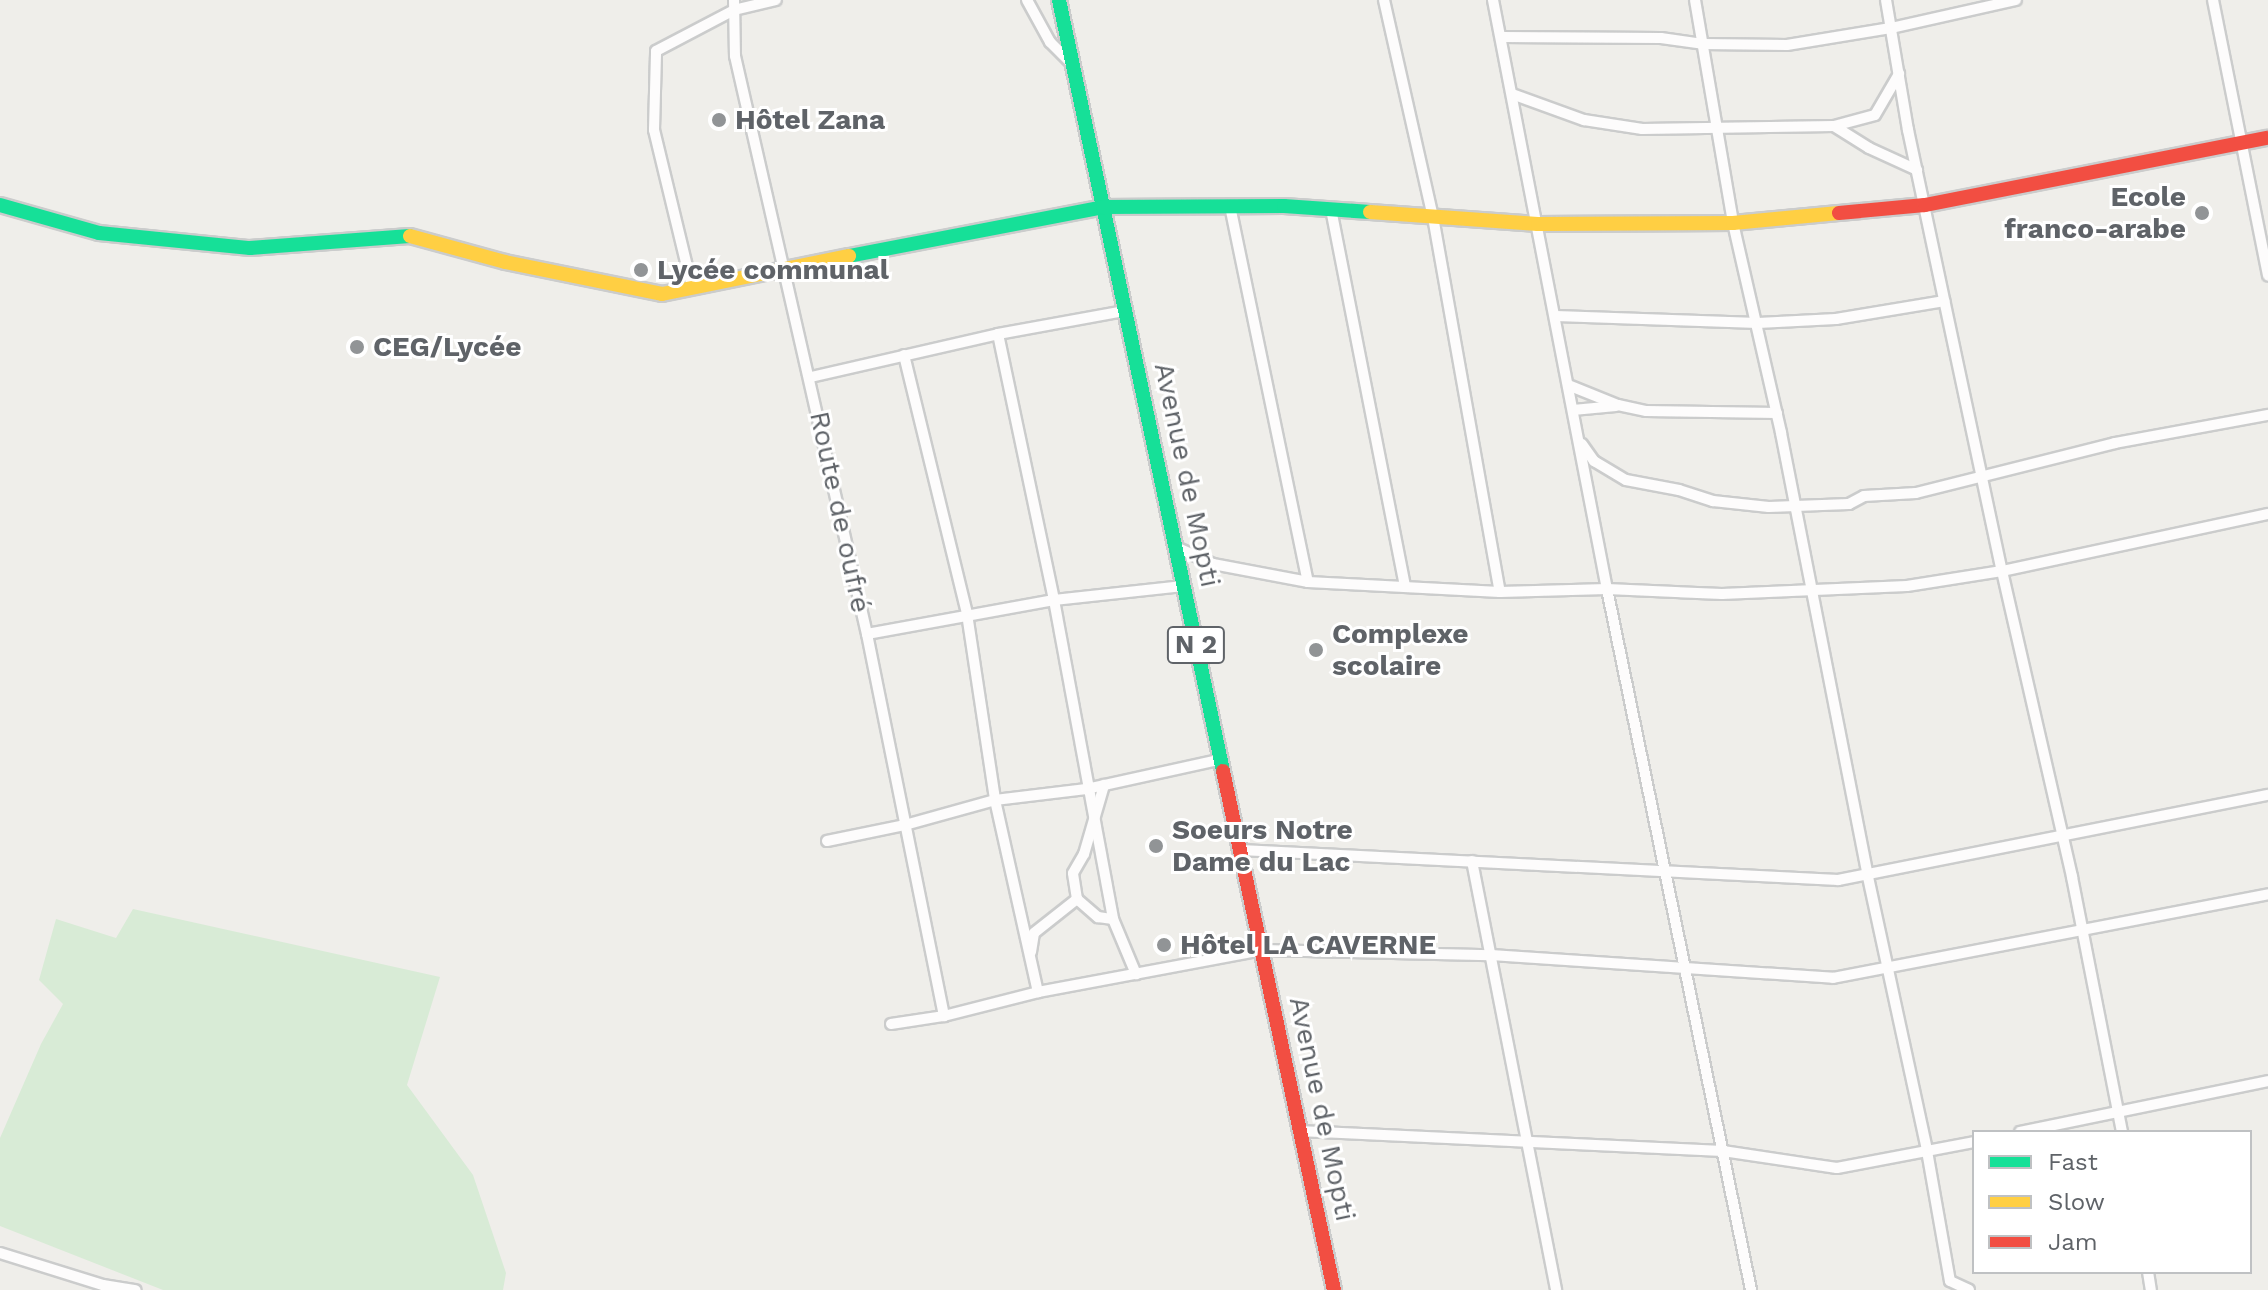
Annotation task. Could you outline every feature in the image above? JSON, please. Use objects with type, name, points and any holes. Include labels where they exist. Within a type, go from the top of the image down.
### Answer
[{"type":"street","points":[[692,287],[654,130],[656,51],[734,5],[776,0]]},
{"type":"street","points":[[1027,0],[1050,42],[1073,64]]},
{"type":"street","name":"Avenue de Mopti","points":[[1059,0],[1334,1290]]},
{"type":"street","points":[[1384,0],[1433,217],[1500,592]]},
{"type":"street","points":[[1493,0],[1607,589],[1751,1290]]},
{"type":"street","points":[[1695,0],[1733,223],[1777,413],[1868,877],[1927,1151],[1950,1281],[1969,1290]]},
{"type":"street","points":[[1886,0],[1917,170],[2002,571],[2083,930],[2122,1130]]},
{"type":"street","points":[[1501,37],[1661,38],[1703,44],[1787,45],[1891,28],[2016,0]]},
{"type":"street","points":[[2213,0],[2268,276]]},
{"type":"street","name":"Route de oufré","points":[[734,5],[735,56],[811,377],[867,634],[944,1016]]},
{"type":"street","points":[[1512,94],[1584,120],[1642,129],[1834,126],[1875,115],[1899,74]]},
{"type":"street","points":[[1834,126],[1869,148],[1917,170]]},
{"type":"street","points":[[0,205],[99,233],[250,248],[415,236],[505,262],[662,294],[1103,207],[1331,209],[1538,224],[1733,223],[1925,205],[2268,138]]},
{"type":"street","points":[[1230,206],[1308,582]]},
{"type":"street","points":[[1331,209],[1405,586]]},
{"type":"street","points":[[1556,316],[1758,323],[1836,319],[1945,301]]},
{"type":"street","points":[[811,377],[998,334],[1125,311]]},
{"type":"street","points":[[998,334],[1054,600],[1086,789],[1113,919],[1136,974]]},
{"type":"street","points":[[904,355],[967,614],[995,800],[1038,992]]},
{"type":"street","points":[[1568,385],[1618,405],[1646,411],[1777,413]]},
{"type":"street","points":[[1573,410],[1618,405]]},
{"type":"street","points":[[1579,439],[1594,461],[1626,480],[1679,490],[1713,501],[1795,506],[1849,504],[1864,496],[1916,493],[2115,443],[2268,415]]},
{"type":"street","points":[[1176,547],[1213,564],[1308,582],[1500,592],[1607,589],[1722,594],[1811,592],[1907,586],[2002,571],[2268,514]]},
{"type":"street","points":[[867,634],[1054,600],[1183,586]]},
{"type":"street","points":[[827,841],[905,825],[995,800],[1086,789],[1222,759]]},
{"type":"street","points":[[1104,785],[1092,817],[1084,854],[1073,873],[1077,899],[1098,917],[1113,919]]},
{"type":"street","points":[[1241,850],[1838,880],[1868,877],[2268,795]]},
{"type":"street","points":[[1472,861],[1556,1290]]},
{"type":"street","points":[[891,1024],[944,1016],[1038,992],[1262,950],[1491,955],[1833,978],[2268,894]]},
{"type":"street","points":[[1030,957],[1034,933],[1077,899]]},
{"type":"street","points":[[2029,1130],[2268,1081]]},
{"type":"street","points":[[1299,1131],[1723,1151],[1837,1168],[1972,1142]]},
{"type":"street","points":[[0,1253],[103,1285],[136,1290]]},
{"type":"green space","points":[[133,909],[440,977],[407,1085],[473,1175],[506,1273],[503,1290],[163,1290],[0,1226],[0,1138],[41,1044],[63,1004],[39,980],[56,919],[116,938]]},
{"type":"traffic: fast","points":[[1059,0],[1223,771]]},
{"type":"traffic: fast","points":[[0,205],[99,233],[250,248],[410,236]]},
{"type":"traffic: fast","points":[[849,256],[1103,207],[1284,206],[1370,212]]},
{"type":"traffic: slow","points":[[1370,212],[1538,224],[1733,223],[1839,213]]},
{"type":"traffic: slow","points":[[410,236],[505,262],[662,294],[849,256]]},
{"type":"traffic: jam","points":[[1839,213],[1925,205],[2268,138]]},
{"type":"traffic: jam","points":[[1223,771],[1334,1290]]},
{"type":"place","name":"Hôtel Zana","points":[[719,120]]},
{"type":"place","name":"Ecole franco-arabe","points":[[2202,213]]},
{"type":"place","name":"Lycée communal","points":[[641,270]]},
{"type":"place","name":"CEG/Lycée","points":[[357,347]]},
{"type":"place","name":"Complexe scolaire","points":[[1316,650]]},
{"type":"place","name":"Soeurs Notre Dame du Lac","points":[[1156,846]]},
{"type":"place","name":"Hôtel LA CAVERNE","points":[[1164,945]]}]
